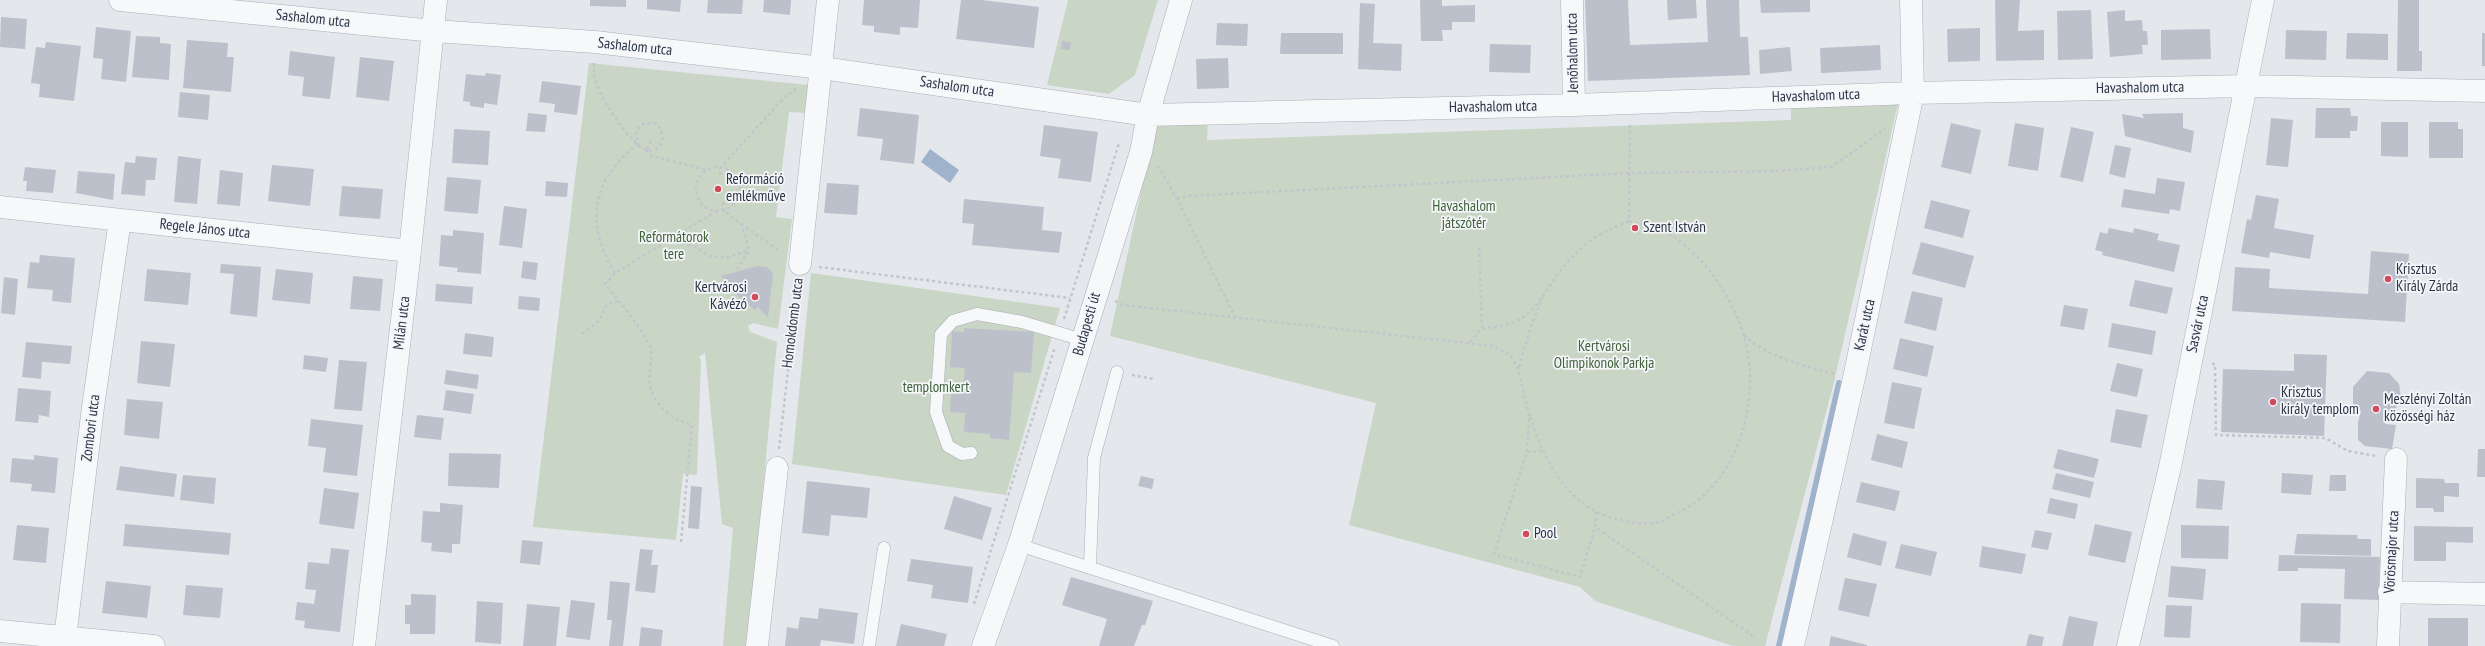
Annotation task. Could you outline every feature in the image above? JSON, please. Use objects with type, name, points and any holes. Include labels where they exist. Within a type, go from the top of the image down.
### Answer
[{"type":"street","name":"Sashalom utca","points":[[120,0],[434,31],[595,42],[822,68],[1148,115]]},
{"type":"street","name":"Milán utca","points":[[364,646],[410,251],[434,31],[436,0]]},
{"type":"street","name":"Homokdomb utca","points":[[800,264],[822,68],[828,0]]},
{"type":"street","name":"Budapesti út","points":[[983,646],[1019,545],[1142,152],[1148,115],[1181,0]]},
{"type":"street","name":"Jenőhalom utca","points":[[1572,0],[1574,105]]},
{"type":"street","name":"Karát utca","points":[[1793,646],[1854,378],[1913,93],[1911,0]]},
{"type":"street","name":"Sasvár utca","points":[[2128,646],[2170,467],[2263,0]]},
{"type":"street","name":"Havashalom utca","points":[[1148,115],[1629,104],[1913,93],[2247,86],[2485,91]]},
{"type":"street","name":"Regele János utca","points":[[0,207],[410,251]]},
{"type":"street","name":"Zombori utca","points":[[65,638],[93,407],[120,220]]},
{"type":"street","name":"Vörösmajor utca","points":[[2388,646],[2389,592],[2396,459]]},
{"type":"street","points":[[757,646],[776,468]]},
{"type":"street","points":[[2389,592],[2485,594]]},
{"type":"street","points":[[0,630],[104,644],[154,646]]},
{"type":"lane","points":[[971,453],[962,454],[948,446],[936,412],[941,334],[953,321],[977,314],[1022,322],[1083,340]]},
{"type":"lane","points":[[1090,567],[1094,458],[1117,372]]},
{"type":"lane","points":[[1019,545],[1333,646]]},
{"type":"lane","points":[[869,646],[884,548]]},
{"type":"path","points":[[595,42],[594,76],[606,103],[623,129],[652,156],[708,170],[721,167],[730,170],[736,176],[740,192],[731,207],[717,211],[615,273],[606,284],[649,345],[650,386],[656,398],[666,414],[681,422],[692,425],[681,542]]},
{"type":"path","points":[[720,175],[721,167],[785,97],[822,68]]},
{"type":"path","points":[[1629,104],[1629,221]]},
{"type":"path","points":[[1177,199],[1188,196],[1630,173],[1779,171],[1831,167],[1873,135],[1908,117]]},
{"type":"path","points":[[638,144],[636,136],[639,127],[646,122],[655,123],[662,130],[664,138],[659,147],[646,150]]},
{"type":"path","points":[[646,150],[651,141]]},
{"type":"path","points":[[973,608],[1119,143]]},
{"type":"path","points":[[615,273],[599,240],[596,218],[599,196],[607,176],[620,158],[638,144]]},
{"type":"path","points":[[1142,152],[1153,157],[1177,199],[1235,317]]},
{"type":"path","points":[[708,170],[699,180],[697,194],[704,205],[717,211]]},
{"type":"path","points":[[723,202],[723,210]]},
{"type":"path","points":[[723,210],[800,264],[1070,298]]},
{"type":"path","points":[[1097,292],[1123,305],[1470,342],[1494,346],[1510,355],[1518,368],[1529,415],[1542,451],[1576,499],[1596,512],[1625,522],[1654,523],[1691,508],[1715,486],[1736,449],[1746,419],[1750,381],[1749,360],[1743,334],[1722,285],[1705,266],[1664,231],[1629,221],[1603,230],[1573,256],[1525,318],[1502,328],[1482,328]]},
{"type":"path","points":[[735,273],[749,250],[741,224]]},
{"type":"path","points":[[671,239],[696,247],[708,256],[726,258],[749,250]]},
{"type":"path","points":[[1470,342],[1482,328],[1479,246]]},
{"type":"path","name":"Homokdomb utca","points":[[776,468],[800,264]]},
{"type":"path","points":[[1518,368],[1531,326],[1544,294]]},
{"type":"path","points":[[582,334],[601,317],[603,309],[608,303],[618,301]]},
{"type":"path","points":[[1743,334],[1759,348],[1774,356],[1854,378]]},
{"type":"path","points":[[2191,360],[2215,364],[2216,435],[2325,438],[2348,451],[2396,459]]},
{"type":"path","points":[[1117,372],[1154,379]]},
{"type":"path","points":[[1529,415],[1527,452],[1494,554],[1580,576],[1595,527],[1596,512]]},
{"type":"path","points":[[1527,452],[1542,451]]},
{"type":"path","points":[[1595,527],[1756,638]]},
{"type":"green space","points":[[1068,0],[1158,0],[1135,75],[1109,94],[1047,85]]},
{"type":"green space","name":"Reformátorok tere","points":[[589,63],[809,85],[805,113],[789,112],[776,217],[792,219],[778,329],[753,323],[748,326],[750,332],[777,342],[748,646],[723,646],[733,528],[722,524],[705,353],[699,357],[701,360],[697,475],[683,474],[676,540],[533,527]]},
{"type":"green space","name":"Kertvárosi Olimpikonok Parkja","points":[[1899,99],[1834,382],[1765,646],[1733,646],[1595,601],[1580,587],[1349,525],[1376,403],[1110,336],[1157,117],[1208,118],[1207,140],[1791,120],[1791,105]]},
{"type":"green space","name":"templomkert","points":[[811,273],[1060,308],[1006,495],[792,464]]},
{"type":"water","points":[[930,149],[959,170],[950,183],[921,162]]},
{"type":"building","points":[[590,0],[626,0],[626,7],[590,6]]},
{"type":"building","points":[[647,0],[681,0],[680,12],[647,9]]},
{"type":"building","points":[[708,0],[743,0],[742,14],[707,13]]},
{"type":"building","points":[[764,0],[791,0],[790,15],[763,12]]},
{"type":"building","points":[[864,0],[920,0],[918,28],[900,27],[900,35],[874,32],[874,26],[862,25]]},
{"type":"building","points":[[961,0],[982,0],[1039,7],[1034,48],[956,39]]},
{"type":"building","points":[[1420,0],[1442,0],[1442,6],[1475,5],[1475,22],[1452,22],[1452,30],[1442,30],[1443,41],[1421,41]]},
{"type":"building","points":[[1585,0],[1628,0],[1630,45],[1708,42],[1706,0],[1739,0],[1740,37],[1748,37],[1750,75],[1588,81]]},
{"type":"building","points":[[1667,0],[1696,0],[1697,18],[1668,20]]},
{"type":"building","points":[[1760,0],[1810,0],[1810,12],[1761,13]]},
{"type":"building","points":[[1995,0],[2020,0],[2018,31],[2044,30],[2044,60],[1996,61]]},
{"type":"building","points":[[2398,0],[2419,0],[2419,51],[2422,51],[2422,71],[2397,71]]},
{"type":"building","points":[[1360,3],[1375,4],[1373,43],[1402,44],[1401,71],[1358,69]]},
{"type":"building","points":[[2091,10],[2093,59],[2058,60],[2057,11]]},
{"type":"building","points":[[2125,10],[2125,21],[2142,20],[2143,31],[2147,31],[2148,45],[2142,45],[2143,54],[2110,57],[2107,12]]},
{"type":"building","points":[[1,17],[27,19],[25,49],[0,47]]},
{"type":"building","points":[[1217,23],[1248,24],[1247,46],[1216,45]]},
{"type":"building","points":[[96,27],[131,31],[126,82],[101,79],[103,59],[93,58]]},
{"type":"building","points":[[1980,28],[1980,61],[1948,62],[1947,29]]},
{"type":"building","points":[[2210,29],[2211,59],[2161,60],[2161,30]]},
{"type":"building","points":[[2286,30],[2327,31],[2326,60],[2285,59]]},
{"type":"building","points":[[1281,33],[1343,33],[1343,54],[1280,54]]},
{"type":"building","points":[[2347,33],[2388,34],[2388,60],[2346,59]]},
{"type":"building","points":[[2482,33],[2485,33],[2485,66],[2482,66]]},
{"type":"building","points":[[136,36],[160,37],[160,43],[171,44],[169,80],[132,77]]},
{"type":"building","points":[[187,40],[228,43],[227,57],[234,57],[231,92],[183,88]]},
{"type":"building","points":[[1062,41],[1071,42],[1070,50],[1061,49]]},
{"type":"building","points":[[46,42],[81,46],[74,101],[39,97],[40,84],[31,83],[36,47],[45,48]]},
{"type":"building","points":[[1490,44],[1531,45],[1530,73],[1489,72]]},
{"type":"building","points":[[1880,45],[1881,70],[1821,73],[1820,48]]},
{"type":"building","points":[[1790,47],[1792,71],[1760,74],[1759,50]]},
{"type":"building","points":[[290,51],[335,57],[330,99],[302,96],[304,77],[288,75]]},
{"type":"building","points":[[360,57],[394,61],[389,101],[356,97]]},
{"type":"building","points":[[1228,58],[1229,88],[1197,89],[1196,59]]},
{"type":"building","points":[[486,73],[501,75],[497,105],[484,103],[484,108],[470,106],[470,102],[463,101],[466,74],[485,76]]},
{"type":"building","points":[[542,81],[581,86],[577,115],[554,112],[555,104],[539,102]]},
{"type":"building","points":[[180,92],[210,95],[208,120],[178,117]]},
{"type":"building","points":[[860,108],[919,115],[914,164],[880,160],[883,139],[857,136]]},
{"type":"building","points":[[2316,108],[2350,108],[2351,116],[2358,116],[2357,131],[2350,131],[2350,138],[2315,138]]},
{"type":"building","points":[[528,113],[547,115],[545,132],[526,131]]},
{"type":"building","points":[[2183,113],[2183,128],[2194,131],[2191,153],[2125,136],[2122,114],[2144,118],[2142,114]]},
{"type":"building","points":[[2271,118],[2293,120],[2288,167],[2266,165]]},
{"type":"building","points":[[2381,122],[2408,122],[2408,157],[2381,156]]},
{"type":"building","points":[[2429,122],[2458,122],[2458,129],[2463,129],[2463,158],[2429,158]]},
{"type":"building","points":[[1951,123],[1981,130],[1971,174],[1941,167]]},
{"type":"building","points":[[2015,123],[2044,128],[2038,171],[2008,166]]},
{"type":"building","points":[[1044,125],[1098,132],[1091,182],[1058,178],[1061,159],[1040,156]]},
{"type":"building","points":[[2071,127],[2094,132],[2083,182],[2060,177]]},
{"type":"building","points":[[454,129],[490,131],[488,165],[452,163]]},
{"type":"building","points":[[2115,145],[2131,148],[2125,178],[2109,174]]},
{"type":"building","points":[[136,156],[157,158],[155,180],[146,180],[145,196],[121,194],[125,162],[135,163]]},
{"type":"building","points":[[178,156],[201,159],[197,204],[174,202]]},
{"type":"building","points":[[272,165],[314,169],[310,206],[268,201]]},
{"type":"building","points":[[25,167],[56,170],[53,193],[26,191],[27,181],[23,181]]},
{"type":"building","points":[[220,170],[243,173],[240,206],[217,204]]},
{"type":"building","points":[[78,171],[115,174],[113,200],[76,193]]},
{"type":"building","points":[[447,177],[481,180],[478,214],[444,211]]},
{"type":"building","points":[[2157,178],[2185,182],[2180,211],[2170,209],[2169,214],[2121,207],[2124,189],[2155,194]]},
{"type":"building","points":[[546,181],[568,183],[567,197],[545,196]]},
{"type":"building","points":[[827,183],[859,185],[857,215],[824,213]]},
{"type":"building","points":[[342,186],[383,189],[380,219],[339,216]]},
{"type":"building","points":[[2256,195],[2279,199],[2274,228],[2314,235],[2310,259],[2270,252],[2269,258],[2241,253],[2247,219],[2251,220]]},
{"type":"building","points":[[964,199],[1044,207],[1042,230],[1062,232],[1059,253],[972,245],[974,224],[962,223]]},
{"type":"building","points":[[1931,200],[1970,210],[1963,238],[1924,228]]},
{"type":"building","points":[[504,206],[527,209],[522,248],[499,245]]},
{"type":"building","points":[[2109,228],[2133,233],[2134,228],[2159,234],[2157,240],[2180,245],[2174,272],[2102,255],[2103,252],[2095,250],[2100,232],[2107,234]]},
{"type":"building","points":[[453,230],[484,233],[481,274],[457,272],[458,268],[439,266],[441,235],[453,236]]},
{"type":"building","points":[[1921,242],[1974,256],[1965,288],[1912,274]]},
{"type":"building","name":"Krisztus Király Zárda","points":[[2371,251],[2409,254],[2405,322],[2232,311],[2235,267],[2270,269],[2269,288],[2368,294]]},
{"type":"building","points":[[40,255],[75,258],[71,303],[52,301],[53,290],[27,288],[30,262],[39,263]]},
{"type":"building","points":[[523,261],[538,263],[536,280],[521,278]]},
{"type":"building","points":[[221,264],[261,267],[257,317],[230,314],[234,274],[220,273]]},
{"type":"building","name":"Kertvárosi Kávézó","points":[[757,266],[767,267],[773,274],[768,317],[758,307],[755,310],[732,291],[735,287],[721,276]]},
{"type":"building","points":[[147,269],[191,273],[188,305],[144,301]]},
{"type":"building","points":[[276,269],[313,273],[310,304],[272,300]]},
{"type":"building","points":[[353,276],[383,279],[380,311],[350,309]]},
{"type":"building","points":[[4,277],[18,279],[15,315],[1,313]]},
{"type":"building","points":[[2135,280],[2173,288],[2167,314],[2129,306]]},
{"type":"building","points":[[436,284],[473,287],[472,304],[435,301]]},
{"type":"building","points":[[1912,291],[1943,298],[1936,331],[1904,323]]},
{"type":"building","points":[[519,296],[540,298],[539,311],[518,309]]},
{"type":"building","points":[[2064,305],[2088,309],[2084,330],[2060,326]]},
{"type":"building","points":[[2112,323],[2156,331],[2152,355],[2108,347]]},
{"type":"building","points":[[964,328],[1034,332],[1031,373],[1014,372],[1009,440],[990,438],[990,434],[964,432],[965,413],[950,412],[951,394],[955,394],[950,392],[950,388],[957,382],[963,387],[965,368],[950,367],[952,331],[964,332]]},
{"type":"building","points":[[465,333],[494,337],[492,357],[463,354]]},
{"type":"building","points":[[1900,338],[1934,346],[1927,377],[1893,369]]},
{"type":"building","points":[[141,341],[175,344],[170,387],[137,383]]},
{"type":"building","points":[[26,342],[72,346],[70,364],[42,362],[41,379],[22,377]]},
{"type":"building","name":"Krisztus király templom","points":[[2294,354],[2327,355],[2324,436],[2221,432],[2223,369],[2294,371]]},
{"type":"building","points":[[304,355],[328,358],[326,372],[303,369]]},
{"type":"building","points":[[339,360],[367,362],[362,411],[334,409]]},
{"type":"building","points":[[2117,363],[2143,369],[2137,397],[2110,391]]},
{"type":"building","points":[[446,370],[479,375],[477,389],[444,384]]},
{"type":"building","name":"Meszlényi Zoltán közösségi ház","points":[[2367,371],[2389,373],[2399,384],[2401,398],[2396,408],[2384,416],[2385,424],[2396,425],[2392,449],[2365,446],[2358,440],[2358,422],[2361,411],[2353,406],[2353,387]]},
{"type":"building","points":[[1892,382],[1922,388],[1914,429],[1884,423]]},
{"type":"building","points":[[18,388],[51,391],[49,417],[39,415],[38,423],[15,421]]},
{"type":"building","points":[[446,390],[474,394],[471,414],[443,410]]},
{"type":"building","points":[[127,399],[163,402],[159,439],[124,435]]},
{"type":"building","points":[[2116,409],[2148,415],[2141,448],[2110,442]]},
{"type":"building","points":[[417,415],[444,418],[441,440],[414,437]]},
{"type":"building","points":[[311,419],[363,425],[357,476],[323,472],[326,448],[308,446]]},
{"type":"building","points":[[1877,434],[1908,442],[1902,468],[1871,460]]},
{"type":"building","points":[[2058,449],[2099,459],[2094,478],[2053,468]]},
{"type":"building","points":[[2478,449],[2485,449],[2485,477],[2477,477]]},
{"type":"building","points":[[449,453],[501,454],[499,488],[448,486]]},
{"type":"building","points":[[34,455],[58,458],[55,493],[31,491],[32,484],[10,482],[12,458],[34,460]]},
{"type":"building","points":[[120,466],[177,474],[174,497],[116,490]]},
{"type":"building","points":[[2056,473],[2094,482],[2090,498],[2052,489]]},
{"type":"building","points":[[2282,473],[2313,475],[2311,495],[2281,493]]},
{"type":"building","points":[[183,475],[216,478],[214,504],[180,500]]},
{"type":"building","points":[[2330,475],[2346,475],[2346,491],[2329,491]]},
{"type":"building","points":[[1141,476],[1154,479],[1152,489],[1138,486]]},
{"type":"building","points":[[2416,478],[2444,479],[2445,483],[2459,483],[2459,497],[2444,496],[2444,512],[2434,512],[2433,508],[2416,508]]},
{"type":"building","points":[[2198,479],[2225,481],[2222,510],[2196,508]]},
{"type":"building","points":[[807,481],[870,488],[867,518],[831,515],[829,536],[802,533]]},
{"type":"building","points":[[1861,482],[1900,491],[1895,511],[1856,502]]},
{"type":"building","points":[[691,486],[702,487],[699,529],[688,528]]},
{"type":"building","points":[[324,488],[359,493],[354,529],[319,524]]},
{"type":"building","points":[[954,496],[992,508],[982,540],[944,529]]},
{"type":"building","points":[[2050,498],[2078,504],[2075,519],[2047,513]]},
{"type":"building","points":[[440,503],[463,505],[460,544],[452,544],[452,553],[431,551],[432,543],[421,542],[423,511],[440,512]]},
{"type":"building","points":[[125,524],[231,533],[229,555],[123,546]]},
{"type":"building","points":[[2095,524],[2132,532],[2125,563],[2088,555]]},
{"type":"building","points":[[17,525],[49,528],[46,563],[13,560]]},
{"type":"building","points":[[2181,525],[2229,526],[2228,559],[2181,558]]},
{"type":"building","points":[[2414,526],[2473,527],[2473,543],[2446,542],[2446,561],[2414,561]]},
{"type":"building","points":[[2035,530],[2052,533],[2048,550],[2031,547]]},
{"type":"building","points":[[1853,533],[1887,542],[1881,566],[1847,557]]},
{"type":"building","points":[[2297,534],[2357,535],[2358,539],[2371,539],[2371,556],[2294,554]]},
{"type":"building","points":[[522,540],[543,542],[540,565],[520,563]]},
{"type":"building","points":[[1901,544],[1937,552],[1931,576],[1895,568]]},
{"type":"building","points":[[1982,546],[2026,554],[2022,574],[1979,567]]},
{"type":"building","points":[[331,548],[349,550],[340,632],[304,628],[305,621],[295,620],[297,602],[314,604],[316,590],[305,589],[308,562],[329,564]]},
{"type":"building","points":[[640,549],[653,550],[651,565],[658,565],[655,593],[635,591]]},
{"type":"building","points":[[2279,555],[2380,557],[2379,600],[2344,599],[2345,569],[2298,568],[2298,571],[2278,571]]},
{"type":"building","points":[[911,559],[973,567],[968,603],[931,598],[933,585],[907,581]]},
{"type":"building","points":[[2171,566],[2206,569],[2203,600],[2168,597]]},
{"type":"building","points":[[1071,577],[1153,601],[1145,625],[1142,625],[1134,646],[1099,646],[1107,619],[1062,605]]},
{"type":"building","points":[[1845,578],[1877,584],[1869,617],[1838,610]]},
{"type":"building","points":[[106,581],[151,586],[147,618],[102,613]]},
{"type":"building","points":[[610,581],[630,583],[623,646],[609,646],[612,620],[607,620]]},
{"type":"building","points":[[186,585],[223,588],[220,618],[183,615]]},
{"type":"building","points":[[411,594],[436,595],[435,634],[410,634],[410,624],[405,624],[405,605],[411,605]]},
{"type":"building","points":[[571,600],[595,603],[590,640],[566,637]]},
{"type":"building","points":[[477,601],[503,603],[501,644],[475,642]]},
{"type":"building","points":[[2301,603],[2341,604],[2340,643],[2300,642]]},
{"type":"building","points":[[527,604],[560,607],[556,646],[523,646]]},
{"type":"building","points":[[2166,605],[2192,606],[2190,638],[2164,637]]},
{"type":"building","points":[[819,608],[858,613],[854,644],[821,640],[820,646],[785,646],[787,627],[798,629],[800,617],[818,619]]},
{"type":"building","points":[[2069,616],[2098,622],[2093,646],[2062,646]]},
{"type":"building","points":[[2428,618],[2468,618],[2468,646],[2428,646]]},
{"type":"building","points":[[901,624],[947,634],[944,646],[896,646]]},
{"type":"building","points":[[641,627],[663,630],[661,646],[639,646]]},
{"type":"building","points":[[2029,634],[2044,637],[2042,646],[2026,646]]},
{"type":"building","points":[[1831,636],[1867,645],[1867,646],[1829,646]]},
{"type":"waterway","points":[[1779,646],[1839,383]]},
{"type":"place","name":"Reformáció emlékműve","points":[[718,189]]},
{"type":"place","name":"Szent István","points":[[1635,228]]},
{"type":"place","name":"Krisztus Király Zárda","points":[[2388,279]]},
{"type":"place","name":"Kertvárosi Kávézó","points":[[755,297]]},
{"type":"place","name":"Krisztus király templom","points":[[2273,402]]},
{"type":"place","name":"Meszlényi Zoltán közösségi ház","points":[[2376,409]]},
{"type":"place","name":"Pool","points":[[1526,534]]},
{"type":"park label","name":"Havashalom játszótér","points":[[1464,216]]}]
